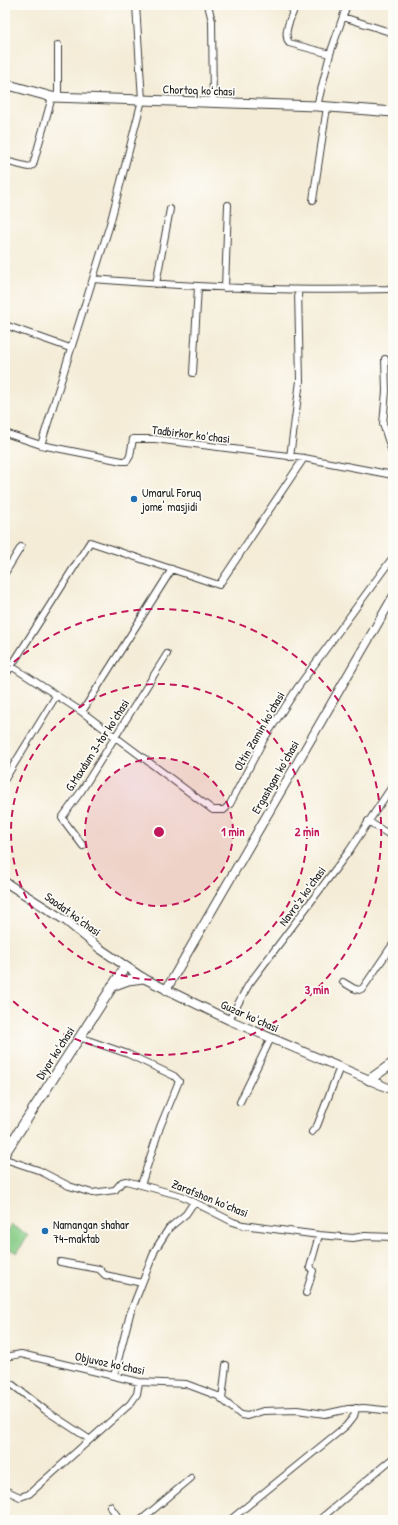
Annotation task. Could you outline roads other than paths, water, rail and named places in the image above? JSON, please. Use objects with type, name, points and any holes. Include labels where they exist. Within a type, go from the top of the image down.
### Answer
[{"type":"main road","name":"Chortoq koʻchasi","points":[[5,84],[55,97],[327,106],[393,112]]},
{"type":"main road","name":"Diyor koʻchasi","points":[[5,1153],[125,967]]},
{"type":"main road","points":[[112,986],[128,980],[143,978]]},
{"type":"main road","points":[[369,1080],[393,1063]]},
{"type":"street","points":[[5,10],[6,5]]},
{"type":"street","points":[[41,445],[70,348],[110,224],[142,100],[136,5]]},
{"type":"street","points":[[208,5],[212,21],[213,102]]},
{"type":"street","points":[[296,5],[287,28],[288,40],[293,45],[330,54]]},
{"type":"street","points":[[317,106],[330,54],[347,5]]},
{"type":"street","points":[[343,17],[393,33]]},
{"type":"street","points":[[5,162],[30,167],[33,165],[55,97],[58,45]]},
{"type":"street","points":[[313,200],[327,106]]},
{"type":"street","points":[[225,288],[228,205]]},
{"type":"street","points":[[156,284],[170,209]]},
{"type":"street","points":[[93,279],[198,287],[298,290],[389,289],[393,285]]},
{"type":"street","points":[[193,373],[198,287]]},
{"type":"street","points":[[290,457],[300,381],[298,290]]},
{"type":"street","points":[[5,325],[70,348]]},
{"type":"street","points":[[385,359],[386,391],[383,424],[393,455]]},
{"type":"street","name":"Tadbirkor koʻchasi","points":[[5,433],[41,445],[122,461],[127,461],[130,456],[133,439],[154,439],[304,458],[393,475]]},
{"type":"street","points":[[5,676],[90,542],[219,585],[304,458]]},
{"type":"street","points":[[5,573],[21,547]]},
{"type":"street","name":"Oltin Zamin koʻchasi","points":[[116,737],[213,810],[224,810],[230,804],[264,739],[298,687],[393,558]]},
{"type":"street","points":[[82,712],[172,569]]},
{"type":"street","name":"Ergashgan koʻchasi","points":[[166,990],[393,597]]},
{"type":"street","name":"G.Maxdum 3-tor koʻchasi","points":[[83,846],[62,818],[116,737],[167,654]]},
{"type":"street","points":[[5,662],[82,712],[116,737]]},
{"type":"street","points":[[5,779],[56,696]]},
{"type":"street","name":"Navroʻz koʻchasi","points":[[229,1020],[248,984],[349,851],[393,785]]},
{"type":"street","points":[[368,821],[393,837]]},
{"type":"street","name":"Saodat koʻchasi","points":[[5,882],[66,921],[125,967]]},
{"type":"street","points":[[344,982],[359,990],[363,988],[393,944]]},
{"type":"street","name":"Guzar koʻchasi","points":[[125,967],[166,990],[229,1020],[393,1090]]},
{"type":"street","points":[[79,1038],[128,1054],[174,1076],[179,1081],[160,1127],[141,1185]]},
{"type":"street","points":[[240,1102],[271,1038]]},
{"type":"street","points":[[312,1132],[317,1126],[340,1067]]},
{"type":"street","name":"Zarafshon koʻchasi","points":[[5,1159],[38,1170],[69,1186],[92,1193],[115,1190],[122,1182],[126,1181],[182,1196],[243,1225],[319,1236],[353,1238],[365,1236],[393,1237]]},
{"type":"street","points":[[114,1376],[130,1314],[155,1250],[169,1228],[186,1214],[194,1202]]},
{"type":"street","points":[[306,1293],[313,1271],[310,1267],[311,1262],[319,1236]]},
{"type":"street","points":[[60,1262],[99,1269],[105,1275],[142,1283]]},
{"type":"street","name":"Objuvoz koʻchasi","points":[[5,1357],[21,1354],[139,1382],[186,1384],[218,1396],[241,1415],[247,1416],[263,1411],[297,1410],[325,1414],[356,1408],[393,1411]]},
{"type":"street","points":[[222,1399],[226,1365]]},
{"type":"street","points":[[5,1379],[45,1410],[89,1439]]},
{"type":"street","points":[[5,1499],[8,1492],[20,1497],[29,1494],[135,1398],[139,1382]]},
{"type":"street","points":[[230,1520],[346,1426],[354,1416],[356,1408]]},
{"type":"street","points":[[319,1520],[393,1458]]},
{"type":"street","points":[[140,1520],[191,1478]]},
{"type":"street","points":[[110,1506],[120,1520]]},
{"type":"place","name":"Umarul Foruq jome' masjidi","points":[[134,499]]},
{"type":"place","name":"Namangan shahar 74-maktab","points":[[45,1231]]}]
